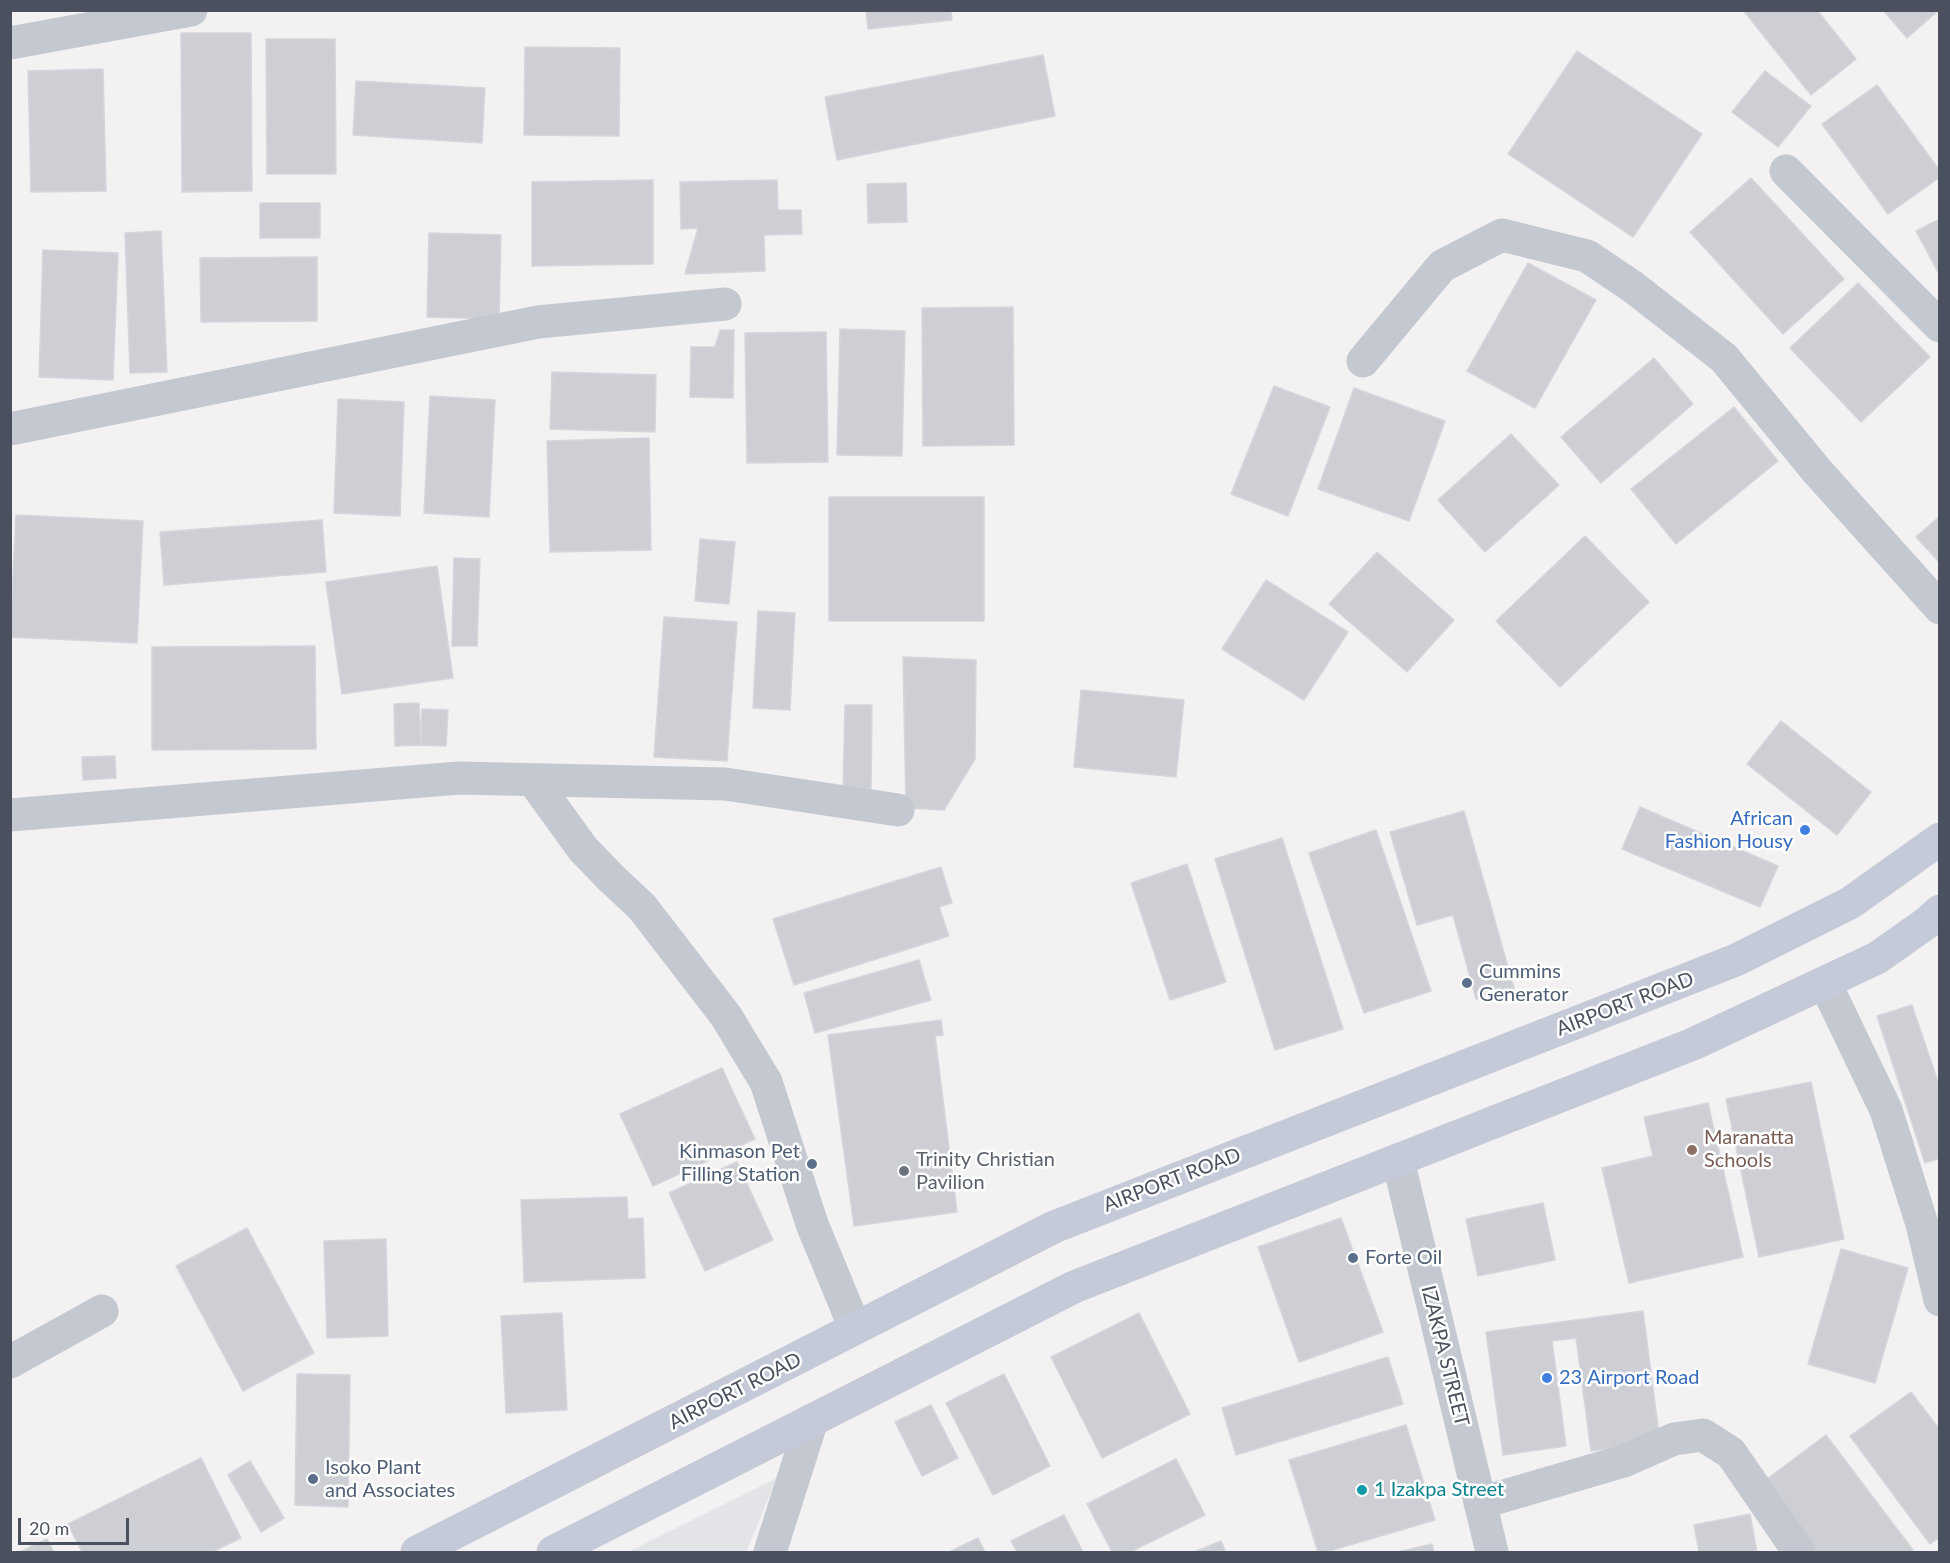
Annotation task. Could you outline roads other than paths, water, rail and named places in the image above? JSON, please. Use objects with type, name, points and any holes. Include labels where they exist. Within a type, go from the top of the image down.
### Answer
[{"type":"main road","name":"AIRPORT ROAD","points":[[417,1552],[1054,1227],[1736,960],[1850,903],[1940,839]]},
{"type":"main road","points":[[553,1552],[1074,1287],[1693,1044],[1877,958],[1940,911]]},
{"type":"street","points":[[10,43],[191,10]]},
{"type":"street","points":[[1786,171],[1940,326]]},
{"type":"street","points":[[1363,361],[1442,266],[1502,235],[1587,256],[1633,287],[1724,358],[1817,471],[1940,608]]},
{"type":"street","points":[[10,429],[538,322],[725,304]]},
{"type":"street","points":[[10,814],[459,778],[725,784],[898,810]]},
{"type":"street","points":[[533,780],[583,849],[642,907],[726,1016],[766,1082],[812,1224],[855,1329]]},
{"type":"street","points":[[1825,983],[1886,1110],[1922,1224],[1940,1300]]},
{"type":"street","name":"IZAKPA STREET","points":[[1398,1160],[1492,1552]]},
{"type":"street","points":[[10,1362],[102,1311]]},
{"type":"street","points":[[770,1552],[812,1420]]},
{"type":"street","points":[[1480,1503],[1624,1461],[1674,1439],[1703,1435],[1731,1454],[1799,1552]]},
{"type":"place","name":"African Fashion Housy","points":[[1805,830]]},
{"type":"place","name":"Cummins Generator","points":[[1467,983]]},
{"type":"place","name":"Maranatta Schools","points":[[1692,1150]]},
{"type":"place","name":"Kinmason Pet Filling Station","points":[[812,1164]]},
{"type":"place","name":"Trinity Christian Pavilion","points":[[904,1171]]},
{"type":"place","name":"Forte Oil","points":[[1353,1258]]},
{"type":"place","name":"23 Airport Road","points":[[1547,1378]]},
{"type":"place","name":"Isoko Plant and Associates","points":[[313,1479]]},
{"type":"place","name":"1 Izakpa Street","points":[[1362,1490]]}]
